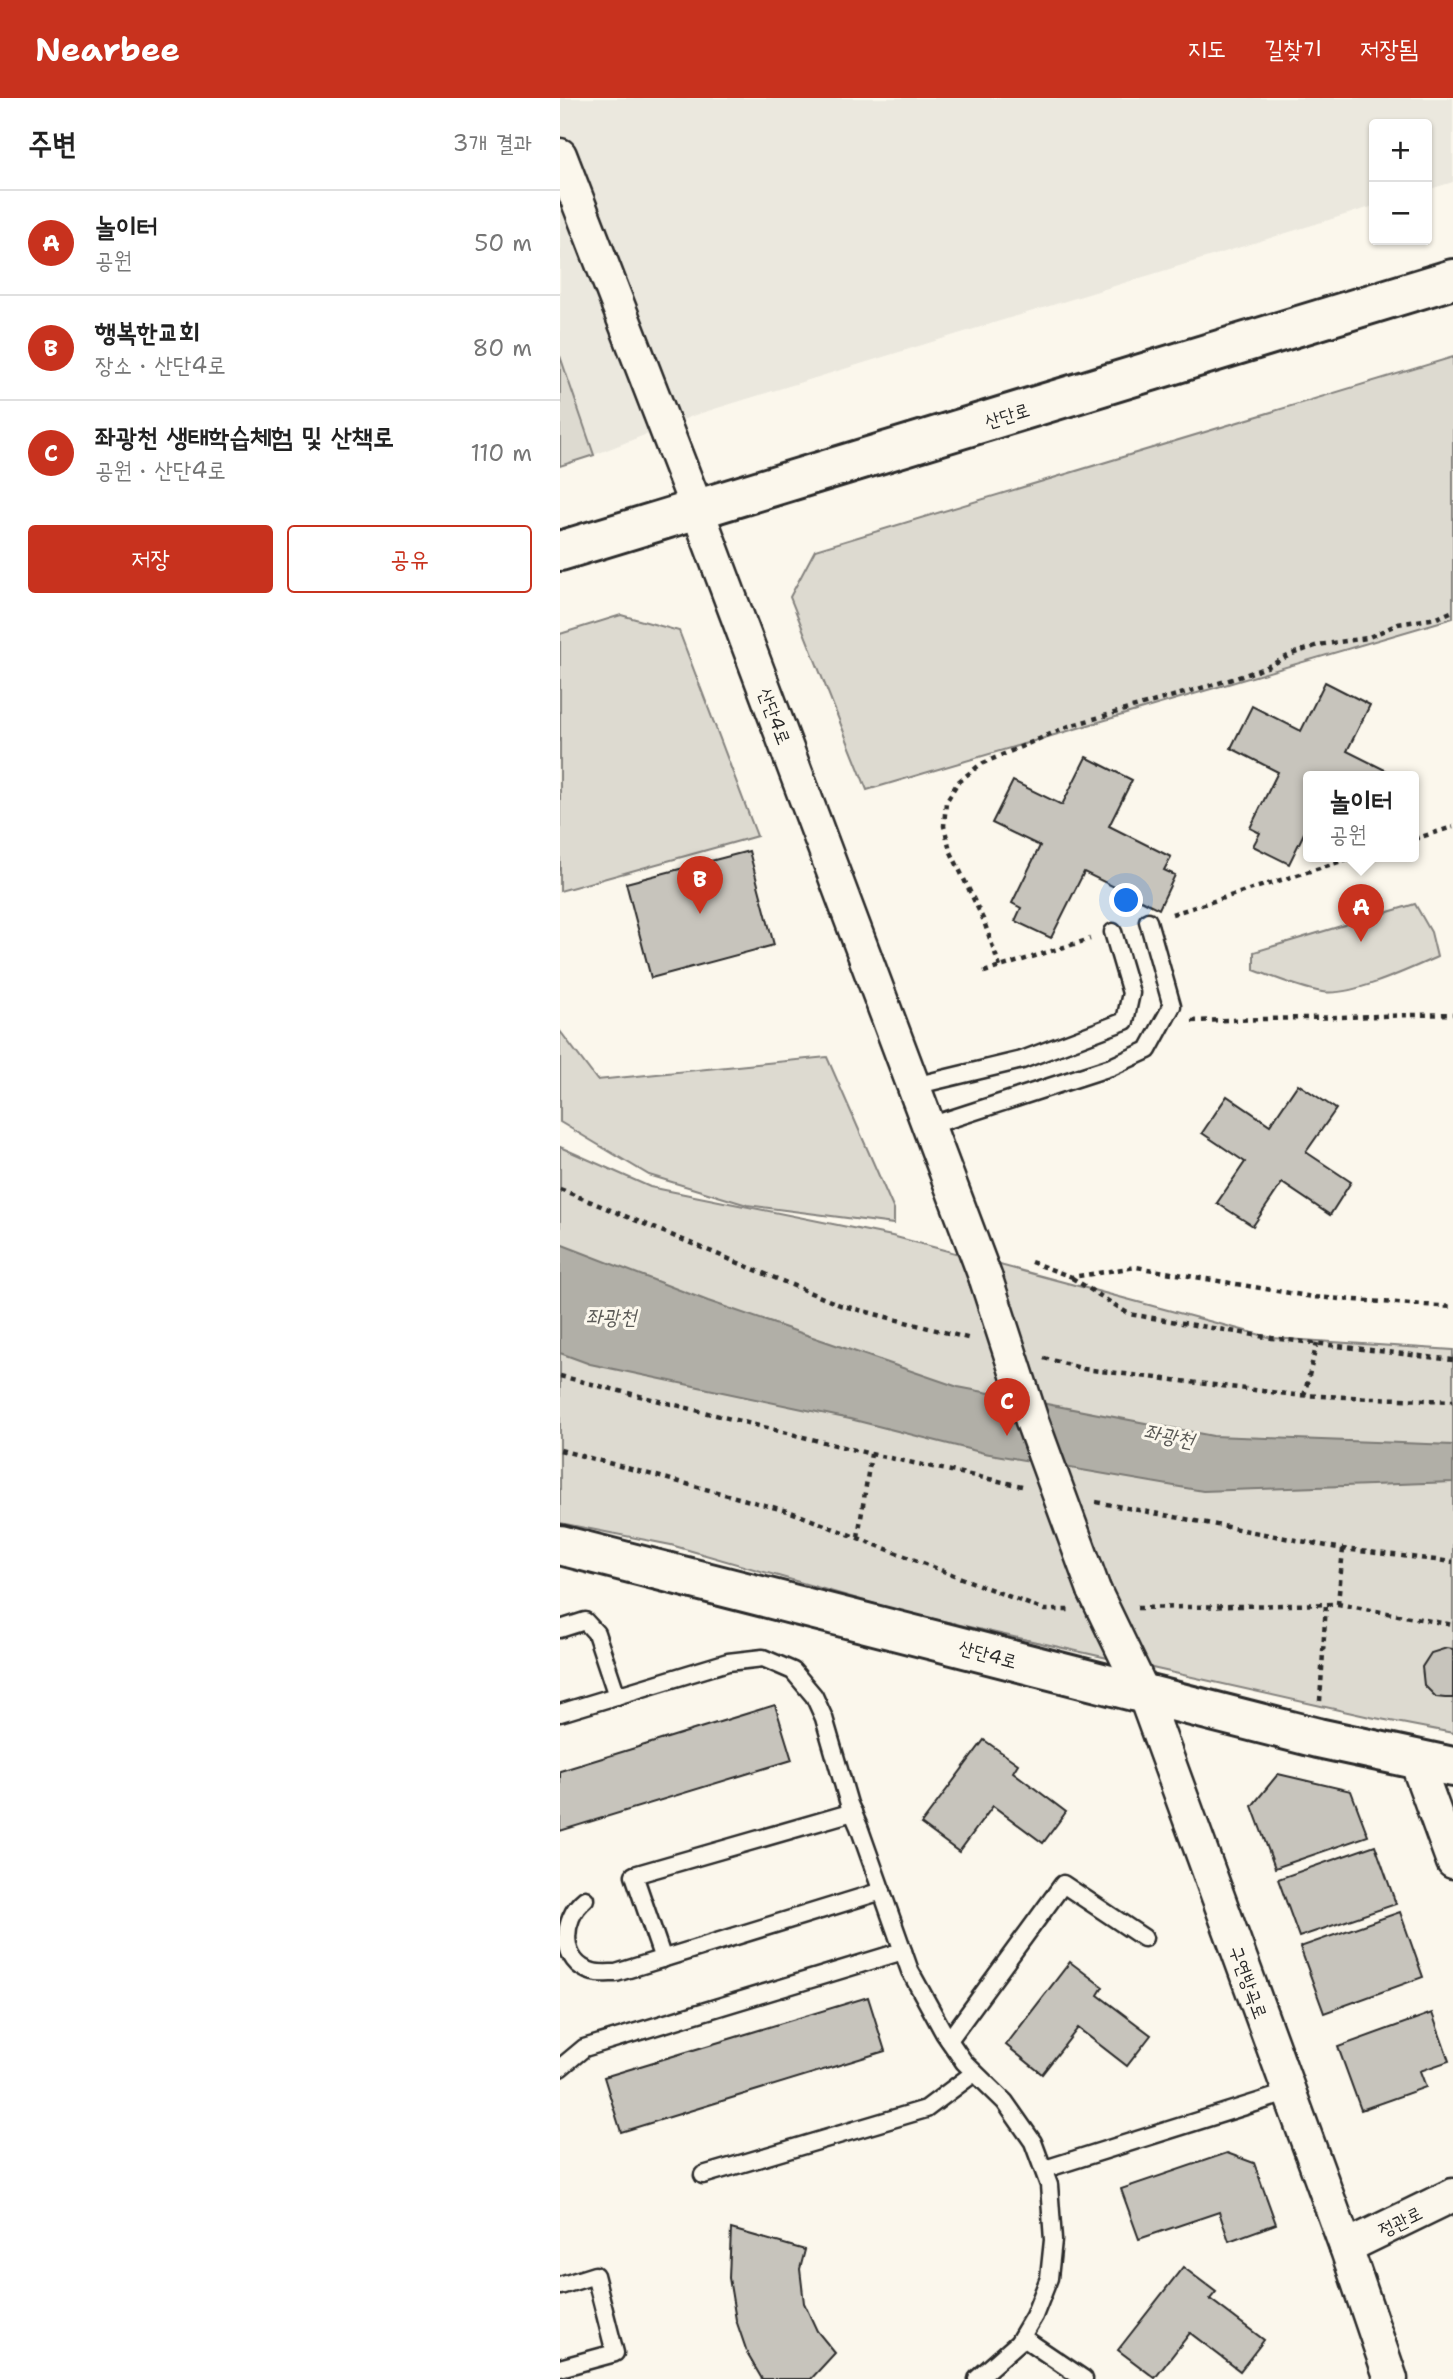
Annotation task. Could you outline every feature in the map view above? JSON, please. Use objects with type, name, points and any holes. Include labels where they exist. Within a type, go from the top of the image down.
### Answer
[{"type":"street","name":"산단4로","points":[[560,155],[697,509],[929,1126],[986,1279],[1032,1421],[1099,1600]]},
{"type":"street","name":"산단로","points":[[560,551],[1453,279]]},
{"type":"street","name":"산단4로","points":[[560,1545],[1318,1738],[1453,1767]]},
{"type":"street","name":"구연방곡로","points":[[1099,1600],[1144,1694],[1346,2247],[1391,2379]]},
{"type":"street","points":[[1416,1760],[1453,1862]]},
{"type":"street","name":"정관로","points":[[1346,2247],[1453,2195]]},
{"type":"lane","points":[[929,1126],[1111,1067],[1148,1050],[1172,1006],[1148,921]]},
{"type":"lane","points":[[914,1086],[1022,1060],[1125,1021],[1131,993],[1113,932]]},
{"type":"lane","points":[[560,1629],[585,1621],[596,1633],[617,1696]]},
{"type":"lane","points":[[560,1713],[728,1662],[763,1658],[793,1671],[814,1696],[824,1718],[853,1812],[910,1971],[964,2062],[1005,2102],[1033,2142],[1049,2185],[1052,2240],[1049,2278],[1034,2316],[1018,2343],[977,2379]]},
{"type":"lane","points":[[663,1959],[634,1875],[853,1812]]},
{"type":"lane","points":[[949,2040],[1063,1884],[1144,1938]]},
{"type":"lane","points":[[585,1899],[573,1908],[565,1926],[565,1949],[575,1964],[593,1972],[616,1973],[883,1891]]},
{"type":"lane","points":[[560,2068],[584,2048],[903,1951]]},
{"type":"lane","points":[[703,2175],[926,2109],[974,2073]]},
{"type":"lane","points":[[1045,2169],[1290,2092]]},
{"type":"lane","points":[[560,2286],[595,2275],[615,2353],[560,2368]]},
{"type":"lane","points":[[1021,2337],[1084,2379]]},
{"type":"path","points":[[1000,967],[983,919],[950,850],[944,825],[946,802],[958,782],[981,764],[1069,726],[1236,678],[1268,667],[1292,653],[1318,645],[1367,638],[1398,624],[1437,618],[1453,611]]},
{"type":"path","points":[[1419,837],[1453,828]]},
{"type":"path","points":[[1163,1022],[1453,1014]]},
{"type":"path","points":[[560,1189],[840,1305],[976,1340]]},
{"type":"path","points":[[1031,1262],[1072,1277],[1129,1314],[1317,1343],[1453,1360]]},
{"type":"path","points":[[1072,1277],[1136,1267],[1312,1297],[1453,1307]]},
{"type":"path","points":[[1304,1396],[1317,1343]]},
{"type":"path","points":[[1043,1358],[1084,1369],[1304,1396],[1453,1401]]},
{"type":"path","points":[[560,1376],[871,1454],[1030,1488]]},
{"type":"path","points":[[560,1450],[791,1512],[1044,1610],[1099,1600],[1177,1606],[1338,1604],[1453,1626]]},
{"type":"path","points":[[858,1537],[871,1454]]},
{"type":"path","points":[[1083,1499],[1343,1549],[1453,1562]]},
{"type":"path","points":[[1338,1604],[1343,1549]]},
{"type":"path","points":[[1318,1738],[1326,1604]]},
{"type":"shaded area","points":[[560,98],[1453,98],[1453,182],[1432,188],[1432,119],[1369,119],[1369,208],[695,415],[594,455],[560,356]]},
{"type":"shaded area","points":[[560,356],[594,455],[560,466]]},
{"type":"shaded area","points":[[1453,357],[1453,618],[867,790],[790,597],[815,550]]},
{"type":"shaded area","points":[[621,615],[679,631],[757,836],[560,891],[560,634]]},
{"type":"shaded area","points":[[1415,904],[1431,932],[1437,957],[1396,975],[1348,990],[1322,992],[1254,970],[1254,952]]},
{"type":"shaded area","points":[[560,1031],[597,1080],[827,1057],[894,1210],[894,1224],[747,1205],[649,1175],[560,1122]]},
{"type":"shaded area","points":[[560,1147],[650,1187],[892,1236],[1272,1338],[1453,1350],[1453,1733],[1370,1717],[903,1612],[671,1545],[560,1523]]},
{"type":"water","name":"좌광천","points":[[560,1244],[708,1301],[958,1387],[1213,1436],[1453,1445],[1453,1482],[1203,1491],[984,1453],[850,1419],[590,1364],[560,1353]]},
{"type":"building","points":[[1325,682],[1370,705],[1347,751],[1387,771],[1303,771],[1303,835],[1289,864],[1253,846],[1260,833],[1250,828],[1278,772],[1231,748],[1252,706],[1301,731]]},
{"type":"building","points":[[1086,757],[1132,780],[1109,826],[1171,857],[1164,870],[1175,875],[1159,909],[1084,872],[1051,938],[1015,921],[1021,908],[1012,903],[1040,846],[992,823],[1013,781],[1062,805]]},
{"type":"building","points":[[749,851],[774,945],[651,978],[626,883]]},
{"type":"building","points":[[1298,1084],[1336,1109],[1306,1152],[1351,1182],[1330,1215],[1282,1183],[1253,1226],[1217,1203],[1245,1162],[1202,1133],[1227,1096],[1270,1125]]},
{"type":"building","points":[[1453,1649],[1453,1698],[1436,1697],[1424,1685],[1422,1667],[1431,1653]]},
{"type":"building","points":[[775,1705],[792,1760],[560,1831],[560,1771]]},
{"type":"building","points":[[984,1740],[1018,1764],[1013,1772],[1066,1812],[1043,1843],[993,1806],[959,1852],[921,1824]]},
{"type":"building","points":[[1278,1774],[1351,1791],[1368,1836],[1275,1868],[1252,1806]]},
{"type":"building","points":[[1375,1845],[1396,1904],[1299,1937],[1278,1879]]},
{"type":"building","points":[[1400,1912],[1423,1977],[1324,2013],[1300,1947]]},
{"type":"building","points":[[1070,1962],[1103,1987],[1098,1995],[1151,2035],[1127,2066],[1078,2028],[1042,2074],[1006,2045]]},
{"type":"building","points":[[868,1997],[885,2051],[621,2132],[604,2077]]},
{"type":"building","points":[[1432,2013],[1449,2061],[1420,2071],[1426,2087],[1361,2110],[1338,2047]]},
{"type":"building","points":[[1227,2153],[1254,2163],[1276,2224],[1229,2241],[1219,2212],[1139,2239],[1121,2189]]},
{"type":"building","points":[[731,2229],[805,2250],[800,2269],[804,2303],[817,2331],[835,2353],[811,2379],[762,2379],[748,2355],[736,2320],[729,2278]]},
{"type":"building","points":[[1183,2267],[1216,2292],[1210,2299],[1264,2340],[1240,2371],[1190,2333],[1155,2378],[1118,2350]]},
{"type":"place","name":"행복한교회","points":[[700,914]]},
{"type":"place","name":"놀이터","points":[[1361,942]]},
{"type":"place","name":"좌광천 생태학습체험 및 산책로","points":[[1007,1436]]}]
